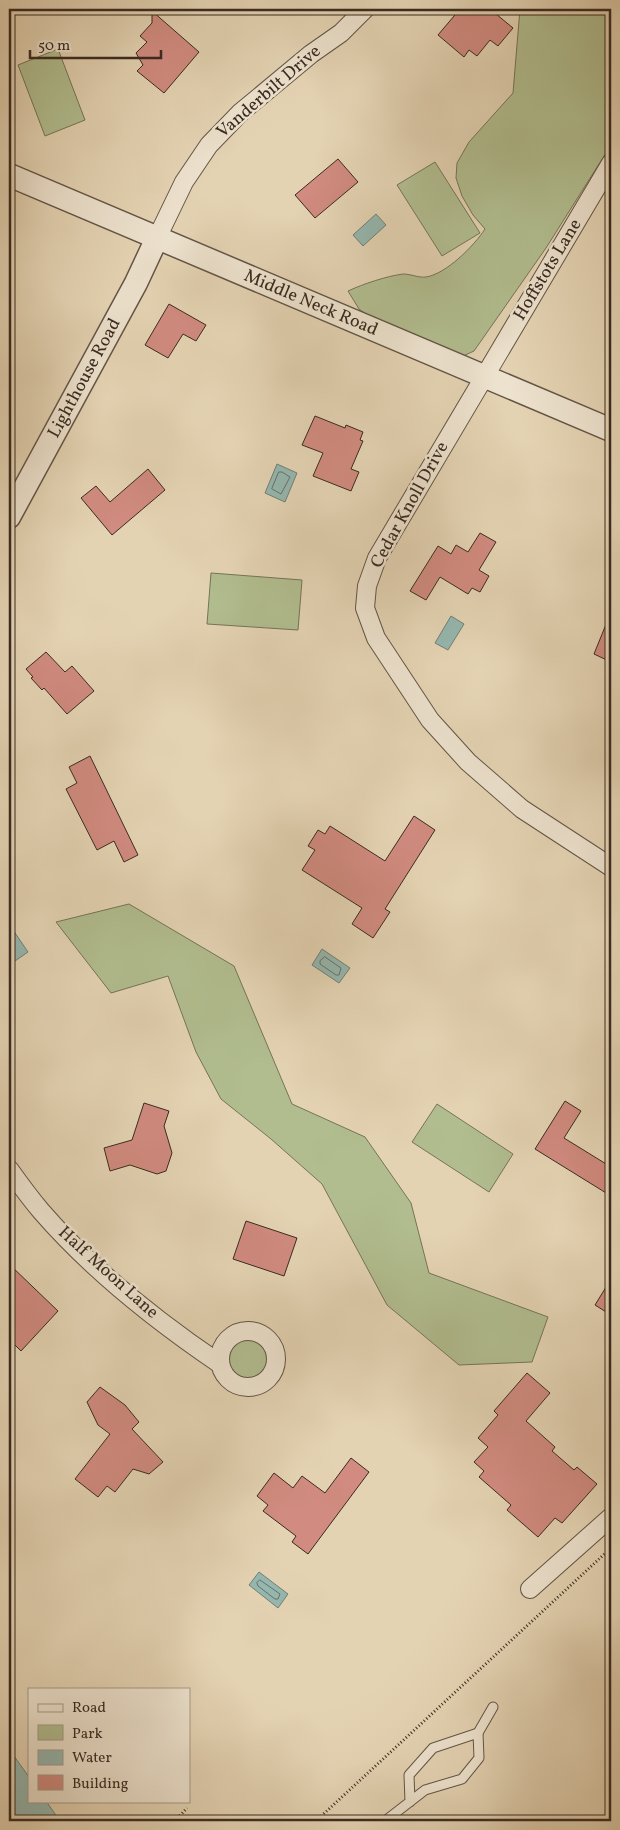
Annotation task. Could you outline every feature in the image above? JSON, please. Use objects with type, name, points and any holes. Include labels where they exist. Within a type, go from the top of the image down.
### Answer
[{"type":"street","name":"Vanderbilt Drive","points":[[158,238],[184,182],[209,145],[240,113],[311,54],[341,33],[366,9]]},
{"type":"street","name":"Hoffstots Lane","points":[[484,377],[611,162]]},
{"type":"street","name":"Middle Neck Road","points":[[9,176],[611,430]]},
{"type":"street","name":"Lighthouse Road","points":[[9,517],[136,283],[158,238]]},
{"type":"street","name":"Cedar Knoll Drive","points":[[484,377],[378,558],[367,586],[365,608],[376,638],[430,720],[468,762],[522,809],[611,867]]},
{"type":"street","name":"Half Moon Lane","points":[[9,1169],[40,1210],[75,1248],[142,1307],[220,1364]]},
{"type":"street","points":[[530,1589],[611,1517]]},
{"type":"lane","points":[[385,1821],[425,1790],[462,1779],[479,1758],[478,1733],[493,1706]]},
{"type":"lane","points":[[410,1802],[408,1775],[432,1748],[478,1733]]},
{"type":"path","points":[[316,1821],[611,1548]]},
{"type":"path","points":[[175,1821],[187,1808]]},
{"type":"green space","points":[[520,9],[611,9],[611,145],[546,248],[474,351],[461,357],[380,324],[359,309],[348,291],[397,275],[406,274],[426,277],[434,275],[459,258],[485,229],[473,215],[462,196],[456,178],[457,163],[469,142],[513,93]]},
{"type":"green space","points":[[58,49],[85,120],[45,136],[18,65]]},
{"type":"green space","points":[[435,162],[480,233],[442,256],[397,185]]},
{"type":"green space","points":[[211,573],[302,580],[298,630],[207,624]]},
{"type":"green space","points":[[129,904],[234,966],[292,1104],[365,1137],[411,1203],[429,1273],[548,1317],[532,1362],[459,1365],[387,1305],[322,1184],[271,1139],[221,1099],[196,1052],[168,976],[111,993],[56,922]]},
{"type":"green space","points":[[437,1104],[513,1154],[489,1192],[412,1142]]},
{"type":"green space","points":[[248,1337],[260,1341],[266,1347],[270,1359],[266,1371],[260,1377],[248,1381],[236,1377],[230,1371],[226,1359],[230,1347],[236,1341]]},
{"type":"water","points":[[376,214],[386,225],[363,246],[353,235]]},
{"type":"water","points":[[277,464],[297,473],[285,502],[265,493]]},
{"type":"water","points":[[451,616],[464,624],[448,650],[435,643]]},
{"type":"water","points":[[13,930],[28,952],[15,961],[9,952],[9,933]]},
{"type":"water","points":[[322,949],[350,968],[339,983],[312,965]]},
{"type":"water","points":[[259,1572],[288,1594],[278,1608],[249,1585]]},
{"type":"water","points":[[9,1749],[28,1776],[28,1802],[47,1802],[60,1821],[9,1821]]},
{"type":"building","points":[[460,9],[490,9],[513,28],[498,46],[490,40],[477,56],[469,50],[464,57],[438,35]]},
{"type":"building","points":[[152,11],[199,52],[164,93],[137,71],[143,65],[136,53],[147,42],[140,36],[152,23]]},
{"type":"building","points":[[338,159],[358,182],[315,218],[295,195]]},
{"type":"building","points":[[169,304],[206,325],[196,341],[183,334],[168,358],[145,345]]},
{"type":"building","points":[[315,416],[345,428],[346,425],[363,432],[360,440],[363,441],[351,469],[359,472],[351,491],[313,476],[323,453],[302,445]]},
{"type":"building","points":[[148,469],[165,490],[112,535],[81,498],[96,486],[110,502]]},
{"type":"building","points":[[480,533],[496,542],[479,570],[489,576],[480,592],[472,588],[468,594],[440,577],[426,600],[410,591],[438,546],[451,554],[456,545],[468,552]]},
{"type":"building","points":[[611,612],[611,662],[594,654]]},
{"type":"building","points":[[46,652],[65,672],[72,666],[94,691],[67,714],[44,688],[42,690],[31,678],[33,677],[26,669]]},
{"type":"building","points":[[90,756],[138,855],[124,862],[114,841],[97,850],[66,789],[77,783],[69,767]]},
{"type":"building","points":[[414,816],[435,830],[385,909],[390,912],[373,938],[352,924],[362,908],[302,870],[315,850],[308,846],[318,830],[325,834],[330,826],[385,861]]},
{"type":"building","points":[[565,1101],[581,1111],[564,1138],[611,1167],[611,1196],[535,1149]]},
{"type":"building","points":[[144,1103],[169,1111],[164,1126],[172,1153],[166,1171],[157,1174],[130,1165],[110,1171],[104,1148],[132,1140]]},
{"type":"building","points":[[246,1221],[297,1238],[284,1276],[233,1259]]},
{"type":"building","points":[[9,1264],[58,1311],[21,1351],[9,1339]]},
{"type":"building","points":[[611,1279],[611,1315],[595,1305]]},
{"type":"building","points":[[527,1373],[550,1393],[526,1421],[555,1447],[552,1451],[574,1470],[577,1467],[597,1484],[562,1523],[555,1518],[538,1537],[507,1510],[511,1505],[479,1477],[484,1471],[474,1462],[488,1447],[478,1438],[498,1415],[494,1411]]},
{"type":"building","points":[[100,1387],[125,1405],[139,1422],[132,1429],[163,1462],[149,1474],[133,1469],[115,1492],[107,1486],[98,1497],[75,1479],[110,1434],[98,1425],[87,1402]]},
{"type":"building","points":[[351,1458],[369,1472],[308,1554],[292,1542],[296,1536],[263,1511],[268,1505],[257,1496],[274,1473],[293,1488],[302,1476],[325,1493]]}]
